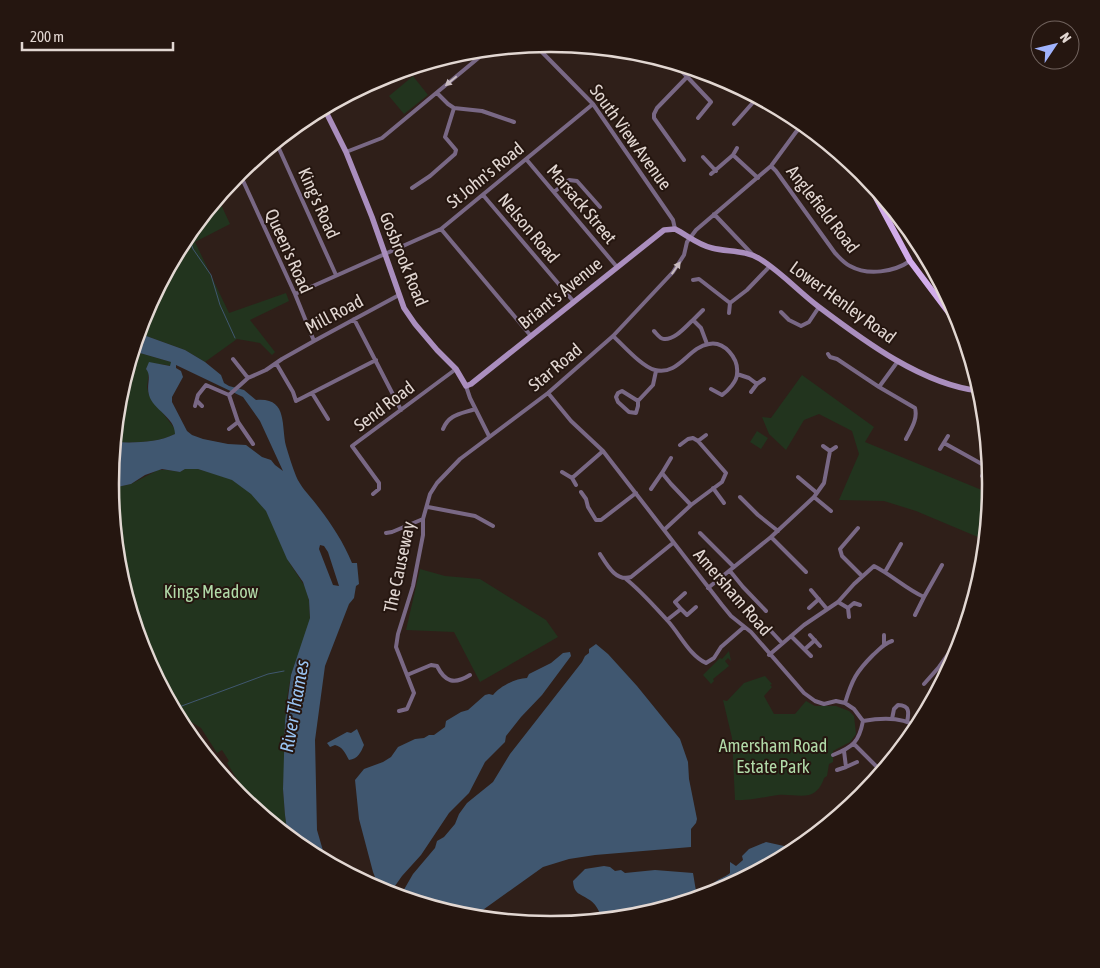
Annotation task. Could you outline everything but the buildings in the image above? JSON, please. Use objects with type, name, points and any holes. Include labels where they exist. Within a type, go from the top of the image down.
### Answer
[{"type":"main road","name":"Gosbrook Road","points":[[327,114],[346,152],[386,254],[404,308],[415,324],[456,369],[466,386]]},
{"type":"main road","points":[[882,209],[910,261],[939,298]]},
{"type":"main road","name":"Lower Henley Road","points":[[675,229],[711,248],[753,255],[770,266],[819,307],[898,361],[926,377],[956,387],[971,389]]},
{"type":"main road","name":"Briant's Avenue","points":[[466,386],[471,384],[664,230],[675,229]]},
{"type":"street","name":"South View Avenue","points":[[542,52],[593,104],[673,220],[675,229]]},
{"type":"street","points":[[346,152],[382,138],[477,59]]},
{"type":"street","points":[[685,74],[711,102],[698,118]]},
{"type":"street","points":[[687,76],[656,108],[654,114],[654,118],[682,158],[687,152]]},
{"type":"street","points":[[437,93],[454,108],[482,111],[514,122]]},
{"type":"street","points":[[734,124],[753,103]]},
{"type":"street","name":"St John's Road","points":[[294,294],[441,229],[593,104]]},
{"type":"street","points":[[412,188],[455,154],[456,150],[445,138],[454,108]]},
{"type":"street","points":[[691,237],[714,214],[771,166],[797,131]]},
{"type":"street","points":[[711,174],[733,155],[737,148]]},
{"type":"street","name":"King's Road","points":[[279,149],[336,275]]},
{"type":"street","points":[[733,155],[758,178]]},
{"type":"street","points":[[702,157],[716,171]]},
{"type":"street","name":"Marsack Street","points":[[526,159],[617,267]]},
{"type":"street","name":"Anglefield Road","points":[[771,166],[844,263],[867,272],[901,267],[910,261]]},
{"type":"street","points":[[421,173],[425,179]]},
{"type":"street","points":[[554,192],[569,180],[577,181],[600,207]]},
{"type":"street","name":"Queen's Road","points":[[243,181],[314,341]]},
{"type":"street","name":"Nelson Road","points":[[483,195],[574,302]]},
{"type":"street","points":[[714,214],[753,255]]},
{"type":"street","points":[[441,229],[531,336]]},
{"type":"street","name":"Star Road","points":[[428,507],[430,494],[450,469],[490,436],[548,393],[613,336],[667,280],[684,255],[687,242],[691,237]]},
{"type":"street","points":[[729,313],[730,303],[747,290],[770,266]]},
{"type":"street","points":[[693,280],[698,276],[730,303]]},
{"type":"street","name":"Mill Road","points":[[230,394],[248,378],[266,370],[282,358],[399,295]]},
{"type":"street","points":[[780,312],[789,320],[801,326],[809,322],[819,307]]},
{"type":"street","points":[[654,331],[662,339],[666,339],[682,330],[703,310]]},
{"type":"street","points":[[354,319],[401,410]]},
{"type":"street","points":[[693,320],[701,328],[707,344]]},
{"type":"street","points":[[613,336],[637,358],[656,371],[669,370],[681,364],[695,351],[707,344],[724,346],[731,354],[737,366],[737,374],[727,392],[722,395],[711,389]]},
{"type":"street","points":[[828,354],[830,358],[837,359],[879,388],[915,408],[917,414],[915,422],[906,439]]},
{"type":"street","points":[[233,359],[248,378]]},
{"type":"street","points":[[276,363],[293,392],[296,401],[376,360]]},
{"type":"street","points":[[879,388],[898,361]]},
{"type":"street","name":"Send Road","points":[[373,494],[380,489],[379,483],[352,446],[456,369]]},
{"type":"street","points":[[638,401],[622,391],[616,397],[618,402],[629,412],[636,413],[638,401],[652,385],[656,371]]},
{"type":"street","points":[[737,374],[749,378],[757,384]]},
{"type":"street","points":[[751,392],[764,379]]},
{"type":"street","points":[[195,406],[198,394],[206,385],[230,394],[238,422],[253,444]]},
{"type":"street","name":"Gosbrook Road","points":[[466,386],[475,409],[490,436]]},
{"type":"street","points":[[312,392],[328,419]]},
{"type":"street","name":"Amersham Road","points":[[548,393],[571,421],[603,451],[731,616],[751,632],[798,688],[815,701],[824,704],[836,701],[845,703]]},
{"type":"street","points":[[197,401],[202,406]]},
{"type":"street","points":[[443,429],[446,422],[454,415],[475,409]]},
{"type":"street","points":[[229,429],[238,422]]},
{"type":"street","points":[[698,441],[706,435]]},
{"type":"street","points":[[940,449],[948,436]]},
{"type":"street","points":[[664,530],[691,505],[722,482],[726,473],[698,441],[693,438],[688,439],[680,445]]},
{"type":"street","points":[[944,443],[981,462]]},
{"type":"street","points":[[823,446],[830,451]]},
{"type":"street","points":[[708,588],[778,531],[814,497],[824,483],[830,451],[836,447]]},
{"type":"street","points":[[572,478],[603,451]]},
{"type":"street","points":[[651,489],[671,458]]},
{"type":"street","points":[[562,472],[572,478],[576,485]]},
{"type":"street","points":[[662,473],[691,505]]},
{"type":"street","points":[[798,477],[817,493]]},
{"type":"street","points":[[713,488],[724,503]]},
{"type":"street","points":[[581,492],[596,520],[601,520],[636,494]]},
{"type":"street","points":[[740,497],[778,531]]},
{"type":"street","points":[[814,497],[831,511]]},
{"type":"street","points":[[428,507],[474,516],[493,526]]},
{"type":"street","name":"The Causeway","points":[[407,675],[396,647],[398,634],[413,586],[423,535],[424,519],[428,507]]},
{"type":"street","points":[[386,533],[424,519]]},
{"type":"street","points":[[858,528],[840,549],[842,556],[862,576]]},
{"type":"street","points":[[700,532],[734,567]]},
{"type":"street","points":[[770,537],[806,572]]},
{"type":"street","points":[[626,579],[632,577],[673,543]]},
{"type":"street","points":[[885,572],[901,544]]},
{"type":"street","points":[[600,554],[610,569],[642,592],[700,660],[706,663],[714,658],[727,642],[744,627]]},
{"type":"street","points":[[915,615],[942,565]]},
{"type":"street","points":[[769,655],[791,636],[838,602],[874,566],[914,593],[924,597]]},
{"type":"street","points":[[730,571],[766,611]]},
{"type":"street","points":[[812,590],[828,609]]},
{"type":"street","points":[[685,593],[675,602],[687,615],[696,607]]},
{"type":"street","points":[[808,608],[819,599]]},
{"type":"street","points":[[838,602],[848,608]]},
{"type":"street","points":[[848,608],[854,603],[860,605]]},
{"type":"street","points":[[848,608],[849,617]]},
{"type":"street","points":[[667,620],[681,609]]},
{"type":"street","points":[[770,630],[782,643]]},
{"type":"street","points":[[810,635],[820,646]]},
{"type":"street","points":[[884,635],[884,644]]},
{"type":"street","points":[[791,636],[811,656]]},
{"type":"street","points":[[805,649],[815,640]]},
{"type":"street","points":[[833,755],[844,751],[854,744],[860,735],[862,721],[854,710],[845,703],[851,683],[857,672],[884,644],[892,641]]},
{"type":"street","points":[[924,684],[944,660]]},
{"type":"street","points":[[400,711],[407,709],[414,693],[407,675],[431,665],[436,666],[442,676],[450,681],[462,680],[470,675]]},
{"type":"street","points":[[862,721],[892,719],[907,722],[909,711],[907,707],[898,705],[894,709],[892,719]]},
{"type":"street","points":[[854,744],[876,767]]},
{"type":"street","points":[[844,751],[846,767]]},
{"type":"street","points":[[837,770],[857,762]]},
{"type":"green space","points":[[413,76],[428,95],[404,114],[389,96]]},
{"type":"green space","points":[[221,205],[230,224],[195,242],[229,313],[286,293],[289,301],[250,320],[275,352],[272,355],[260,343],[237,339],[205,362],[185,350],[145,335],[176,268],[191,244]]},
{"type":"green space","points":[[139,353],[171,362],[171,366],[149,363],[146,369],[149,372],[147,387],[149,395],[175,429],[175,434],[153,441],[120,442],[127,400]]},
{"type":"green space","points":[[802,375],[874,427],[865,442],[982,490],[978,537],[916,511],[884,501],[839,500],[859,454],[852,431],[819,414],[804,420],[786,450],[769,434],[762,417],[771,418]]},
{"type":"green space","points":[[757,431],[768,438],[761,449],[750,442]]},
{"type":"green space","name":"Kings Meadow","points":[[185,469],[198,469],[235,480],[258,498],[277,527],[289,562],[306,588],[311,621],[291,675],[287,698],[283,789],[287,826],[240,784],[227,763],[229,761],[222,750],[217,753],[201,728],[189,720],[163,675],[141,623],[133,596],[122,540],[119,487],[131,484],[158,470],[180,472]]},
{"type":"green space","points":[[420,569],[445,576],[480,579],[546,620],[558,637],[480,682],[454,632],[406,630]]},
{"type":"green space","points":[[729,651],[731,661],[728,658],[725,661],[729,666],[713,679],[714,681],[711,684],[703,675]]},
{"type":"green space","name":"Amersham Road Estate Park","points":[[765,676],[772,684],[770,685],[772,687],[764,696],[774,714],[795,714],[806,701],[815,706],[836,706],[849,711],[854,716],[856,734],[850,742],[833,751],[833,762],[829,764],[827,776],[819,788],[812,794],[802,796],[778,795],[735,800],[732,738],[723,700],[727,701],[744,683]]},
{"type":"water","name":"River Thames","points":[[145,335],[185,350],[205,362],[221,375],[224,383],[244,390],[256,400],[266,400],[273,403],[278,408],[283,421],[286,446],[298,480],[331,525],[345,547],[352,563],[357,563],[359,584],[356,586],[354,598],[349,604],[325,666],[315,740],[317,830],[323,851],[287,826],[283,789],[285,721],[291,675],[310,618],[309,600],[303,582],[287,559],[266,511],[251,494],[232,480],[198,469],[185,469],[180,472],[162,469],[145,475],[131,484],[119,487],[120,442],[153,441],[175,434],[172,423],[151,400],[148,391],[149,375],[146,369],[149,362],[170,366],[171,362],[139,353]],"holes":[[[176,365],[243,397],[260,421],[283,471],[271,460],[262,457],[246,445],[203,439],[187,431],[172,402],[172,397],[183,377],[181,371],[176,368]],[[320,545],[324,546],[328,552],[339,586],[333,585],[319,549]]]},
{"type":"water","points":[[596,644],[608,654],[680,739],[688,762],[689,779],[697,819],[691,829],[691,847],[569,859],[543,867],[483,910],[438,901],[404,890],[413,874],[435,848],[437,841],[444,837],[455,824],[467,803],[493,782],[510,754],[589,653],[589,649]]},
{"type":"water","points":[[570,652],[571,656],[542,695],[506,736],[505,742],[485,762],[469,793],[449,813],[421,855],[394,887],[376,879],[359,819],[355,780],[364,769],[391,757],[398,747],[415,739],[434,735],[445,727],[446,721],[468,710],[485,695],[493,695],[508,683],[527,678],[529,674],[551,663],[563,653]]},
{"type":"water","points":[[357,729],[364,745],[355,758],[349,760],[340,747],[335,745],[330,747],[327,743],[347,732],[351,733]]},
{"type":"water","points":[[766,842],[785,846],[766,858],[713,884],[730,873],[730,862],[736,866],[743,860],[742,856],[749,849]]},
{"type":"water","points":[[604,866],[610,867],[615,871],[621,870],[625,873],[655,870],[693,873],[696,890],[662,901],[600,913],[591,900],[576,891],[573,881],[585,869]]},
{"type":"waterway","points":[[191,244],[211,275],[220,305],[235,338]]},
{"type":"waterway","name":"River Thames","points":[[180,707],[268,674],[284,671]]}]
